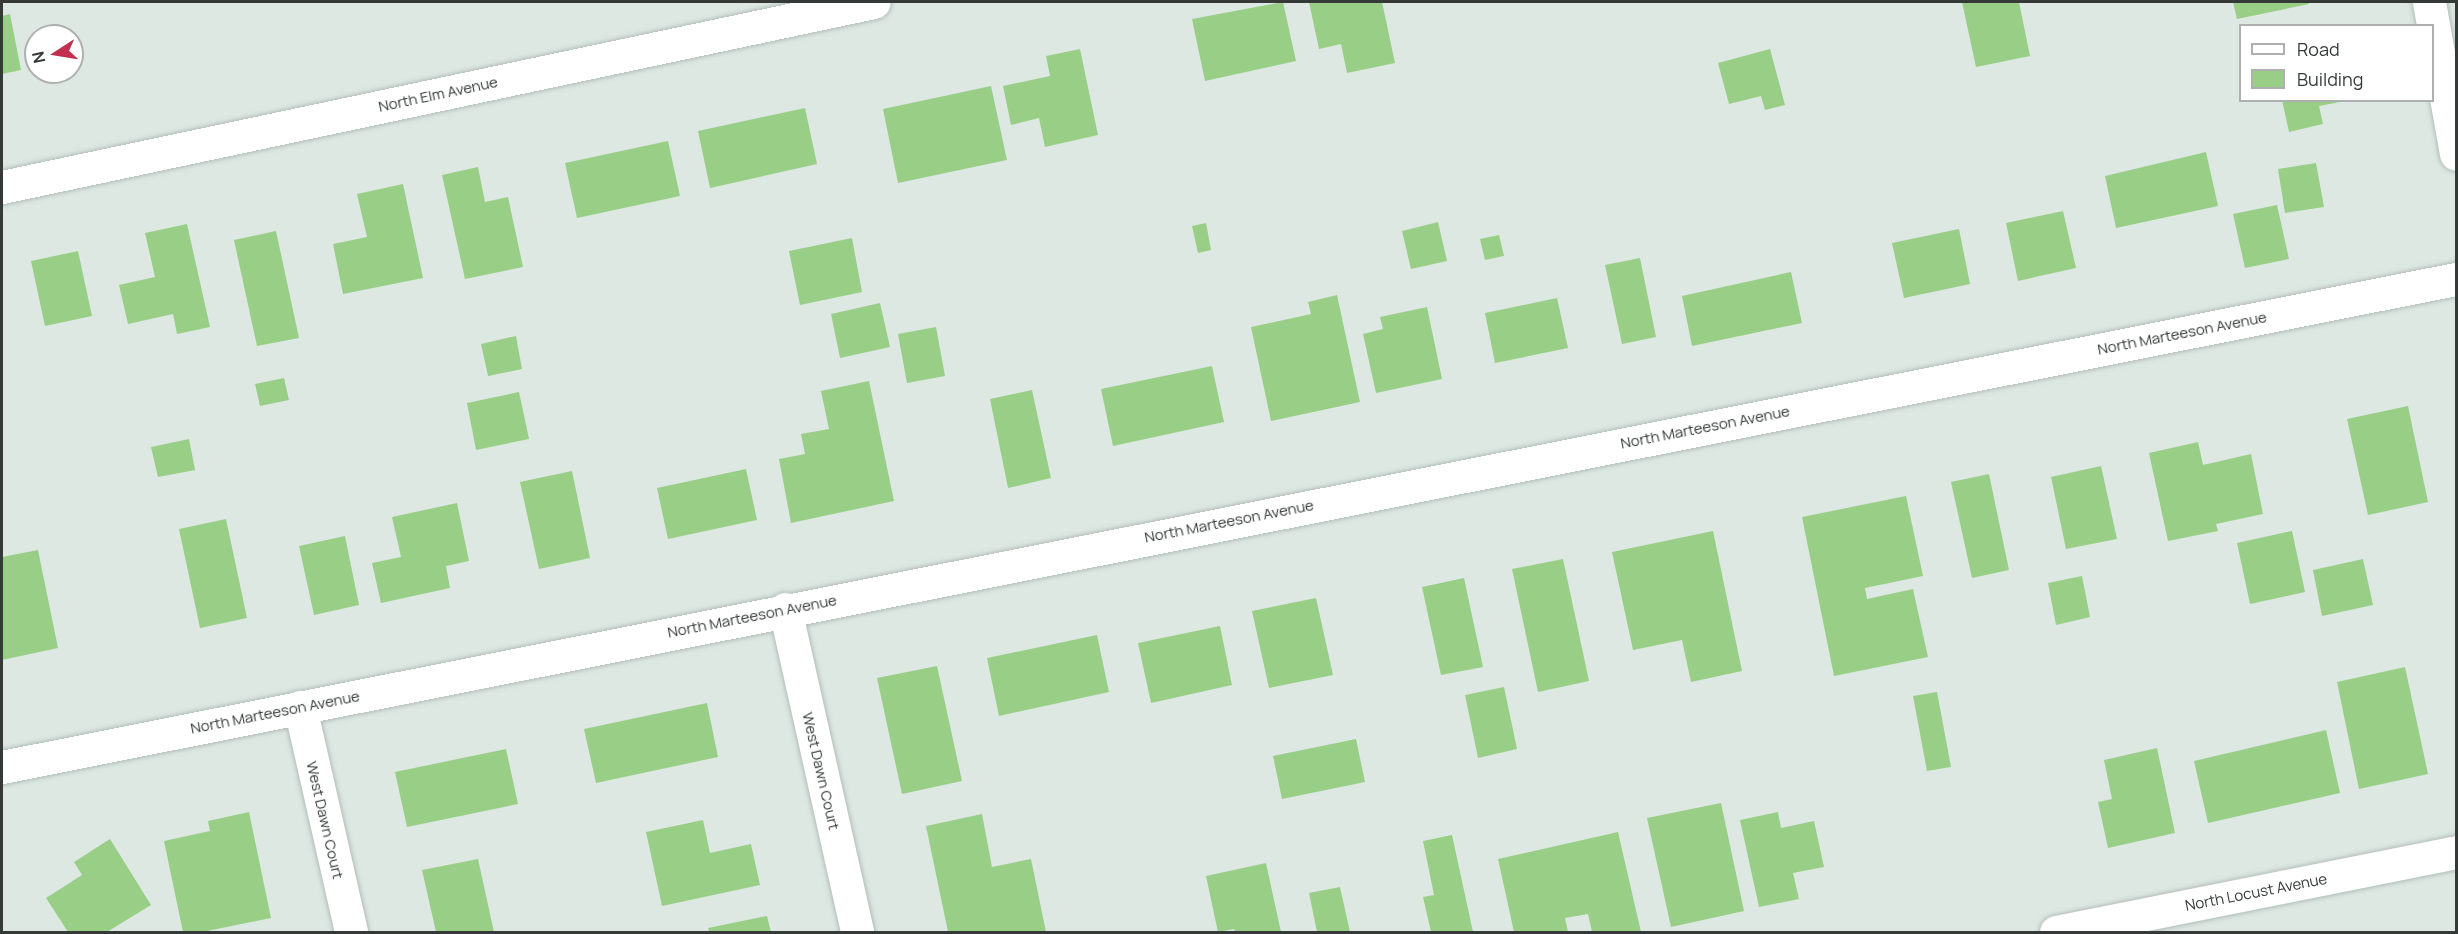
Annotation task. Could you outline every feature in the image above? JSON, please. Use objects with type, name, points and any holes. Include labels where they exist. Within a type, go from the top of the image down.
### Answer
[{"type":"street","name":"North Elm Avenue","points":[[2,187],[874,2]]},
{"type":"street","points":[[2429,2],[2433,24]]},
{"type":"street","points":[[2434,29],[2457,154]]},
{"type":"street","name":"North Marteeson Avenue","points":[[2,767],[785,609],[2457,279]]},
{"type":"street","name":"West Dawn Court","points":[[785,609],[857,933]]},
{"type":"street","name":"West Dawn Court","points":[[300,707],[351,933]]},
{"type":"street","name":"North Locust Avenue","points":[[2056,933],[2457,852]]},
{"type":"building","points":[[1283,2],[1296,61],[1205,81],[1192,19]]},
{"type":"building","points":[[1309,2],[1382,2],[1395,63],[1347,73],[1341,44],[1319,49]]},
{"type":"building","points":[[1962,2],[2019,2],[2030,56],[1976,67]]},
{"type":"building","points":[[2233,2],[2308,2],[2309,4],[2237,19]]},
{"type":"building","points":[[10,14],[21,70],[2,74],[2,16]]},
{"type":"building","points":[[1080,49],[1098,135],[1045,147],[1039,118],[1011,125],[1003,86],[1050,76],[1046,56]]},
{"type":"building","points":[[1770,49],[1785,105],[1765,110],[1761,96],[1729,104],[1718,63]]},
{"type":"building","points":[[991,86],[1007,160],[898,183],[883,109]]},
{"type":"building","points":[[2282,102],[2340,102],[2319,106],[2323,124],[2289,132]]},
{"type":"building","points":[[805,108],[817,164],[710,188],[698,131]]},
{"type":"building","points":[[668,141],[680,196],[577,218],[565,163]]},
{"type":"building","points":[[2206,152],[2218,206],[2116,228],[2105,176]]},
{"type":"building","points":[[2316,163],[2324,207],[2285,213],[2278,169]]},
{"type":"building","points":[[478,167],[485,202],[508,197],[523,267],[465,279],[442,175]]},
{"type":"building","points":[[403,184],[423,278],[343,294],[333,244],[367,237],[357,194]]},
{"type":"building","points":[[2277,205],[2289,259],[2245,268],[2233,214]]},
{"type":"building","points":[[2063,211],[2076,268],[2018,281],[2006,223]]},
{"type":"building","points":[[1438,222],[1447,261],[1411,269],[1402,231]]},
{"type":"building","points":[[1206,223],[1211,250],[1198,253],[1192,226]]},
{"type":"building","points":[[187,224],[210,327],[177,334],[173,314],[128,324],[119,285],[155,277],[145,233]]},
{"type":"building","points":[[1959,229],[1970,284],[1904,298],[1892,243]]},
{"type":"building","points":[[276,231],[299,338],[257,346],[234,240]]},
{"type":"building","points":[[1499,235],[1504,256],[1485,260],[1480,239]]},
{"type":"building","points":[[852,238],[862,292],[800,305],[789,251]]},
{"type":"building","points":[[78,251],[92,316],[45,326],[31,261]]},
{"type":"building","points":[[1640,258],[1656,337],[1622,344],[1605,265]]},
{"type":"building","points":[[1791,272],[1802,323],[1692,346],[1682,296]]},
{"type":"building","points":[[1337,295],[1360,402],[1271,421],[1251,327],[1311,314],[1308,302]]},
{"type":"building","points":[[1557,298],[1568,348],[1495,363],[1485,313]]},
{"type":"building","points":[[880,303],[890,347],[840,358],[831,314]]},
{"type":"building","points":[[1427,307],[1442,379],[1376,393],[1363,334],[1383,329],[1380,317]]},
{"type":"building","points":[[936,327],[945,376],[907,383],[898,334]]},
{"type":"building","points":[[516,336],[522,369],[488,376],[481,344]]},
{"type":"building","points":[[1212,366],[1224,422],[1113,446],[1101,389]]},
{"type":"building","points":[[284,378],[289,400],[260,406],[255,384]]},
{"type":"building","points":[[869,381],[894,501],[791,523],[779,459],[805,454],[801,434],[829,429],[821,391]]},
{"type":"building","points":[[1032,390],[1051,478],[1008,488],[990,399]]},
{"type":"building","points":[[519,392],[529,439],[476,450],[467,403]]},
{"type":"building","points":[[2408,406],[2428,502],[2368,515],[2347,419]]},
{"type":"building","points":[[189,439],[195,470],[158,477],[151,447]]},
{"type":"building","points":[[2198,442],[2203,465],[2251,454],[2263,514],[2216,524],[2218,531],[2168,541],[2149,453]]},
{"type":"building","points":[[2101,466],[2117,539],[2066,549],[2051,477]]},
{"type":"building","points":[[746,469],[757,520],[668,539],[657,488]]},
{"type":"building","points":[[572,471],[590,558],[539,569],[520,482]]},
{"type":"building","points":[[1989,474],[2009,570],[1972,578],[1951,482]]},
{"type":"building","points":[[1906,496],[1923,576],[1865,588],[1867,599],[1913,589],[1928,657],[1834,676],[1802,517]]},
{"type":"building","points":[[457,503],[469,561],[446,566],[450,588],[381,603],[372,563],[401,557],[392,517]]},
{"type":"building","points":[[226,519],[247,618],[200,628],[179,529]]},
{"type":"building","points":[[1713,531],[1742,671],[1691,682],[1682,640],[1633,650],[1612,552]]},
{"type":"building","points":[[2292,531],[2305,592],[2250,604],[2237,543]]},
{"type":"building","points":[[345,536],[359,605],[314,615],[299,546]]},
{"type":"building","points":[[38,550],[58,648],[2,660],[2,557]]},
{"type":"building","points":[[1563,559],[1589,681],[1538,692],[1512,569]]},
{"type":"building","points":[[2363,559],[2373,605],[2322,616],[2313,570]]},
{"type":"building","points":[[2082,576],[2090,617],[2056,625],[2048,583]]},
{"type":"building","points":[[1464,578],[1483,667],[1441,675],[1422,587]]},
{"type":"building","points":[[1316,598],[1333,675],[1269,688],[1252,611]]},
{"type":"building","points":[[1220,626],[1232,685],[1151,703],[1138,643]]},
{"type":"building","points":[[1097,635],[1109,692],[999,716],[987,658]]},
{"type":"building","points":[[937,666],[962,781],[902,794],[877,678]]},
{"type":"building","points":[[2405,667],[2428,774],[2359,789],[2337,682]]},
{"type":"building","points":[[1504,687],[1517,749],[1478,758],[1465,695]]},
{"type":"building","points":[[1937,692],[1951,767],[1927,771],[1913,696]]},
{"type":"building","points":[[707,703],[718,757],[596,783],[584,729]]},
{"type":"building","points":[[2326,730],[2340,793],[2208,823],[2194,761]]},
{"type":"building","points":[[1356,739],[1365,782],[1282,799],[1273,756]]},
{"type":"building","points":[[2157,748],[2175,833],[2108,848],[2098,802],[2112,799],[2104,760]]},
{"type":"building","points":[[506,749],[518,804],[407,827],[395,772]]},
{"type":"building","points":[[1721,803],[1744,911],[1671,927],[1647,818]]},
{"type":"building","points":[[249,812],[271,918],[202,932],[183,932],[164,841],[210,831],[208,821]]},
{"type":"building","points":[[1778,812],[1781,828],[1814,821],[1824,867],[1793,873],[1799,899],[1759,907],[1740,820]]},
{"type":"building","points":[[982,814],[992,867],[1031,859],[1046,932],[948,932],[926,826]]},
{"type":"building","points":[[703,820],[710,853],[751,844],[760,885],[662,906],[646,832]]},
{"type":"building","points":[[1618,832],[1641,932],[1592,932],[1588,914],[1565,918],[1568,932],[1514,932],[1498,859]]},
{"type":"building","points":[[1452,835],[1473,932],[1431,932],[1423,897],[1434,895],[1423,841]]},
{"type":"building","points":[[110,839],[151,905],[107,932],[68,932],[46,898],[82,875],[74,862]]},
{"type":"building","points":[[478,859],[494,932],[436,932],[422,870]]},
{"type":"building","points":[[1266,863],[1281,932],[1235,932],[1234,929],[1218,932],[1206,876]]},
{"type":"building","points":[[1340,887],[1350,932],[1317,932],[1309,893]]},
{"type":"building","points":[[767,916],[771,932],[709,932],[708,928]]}]
